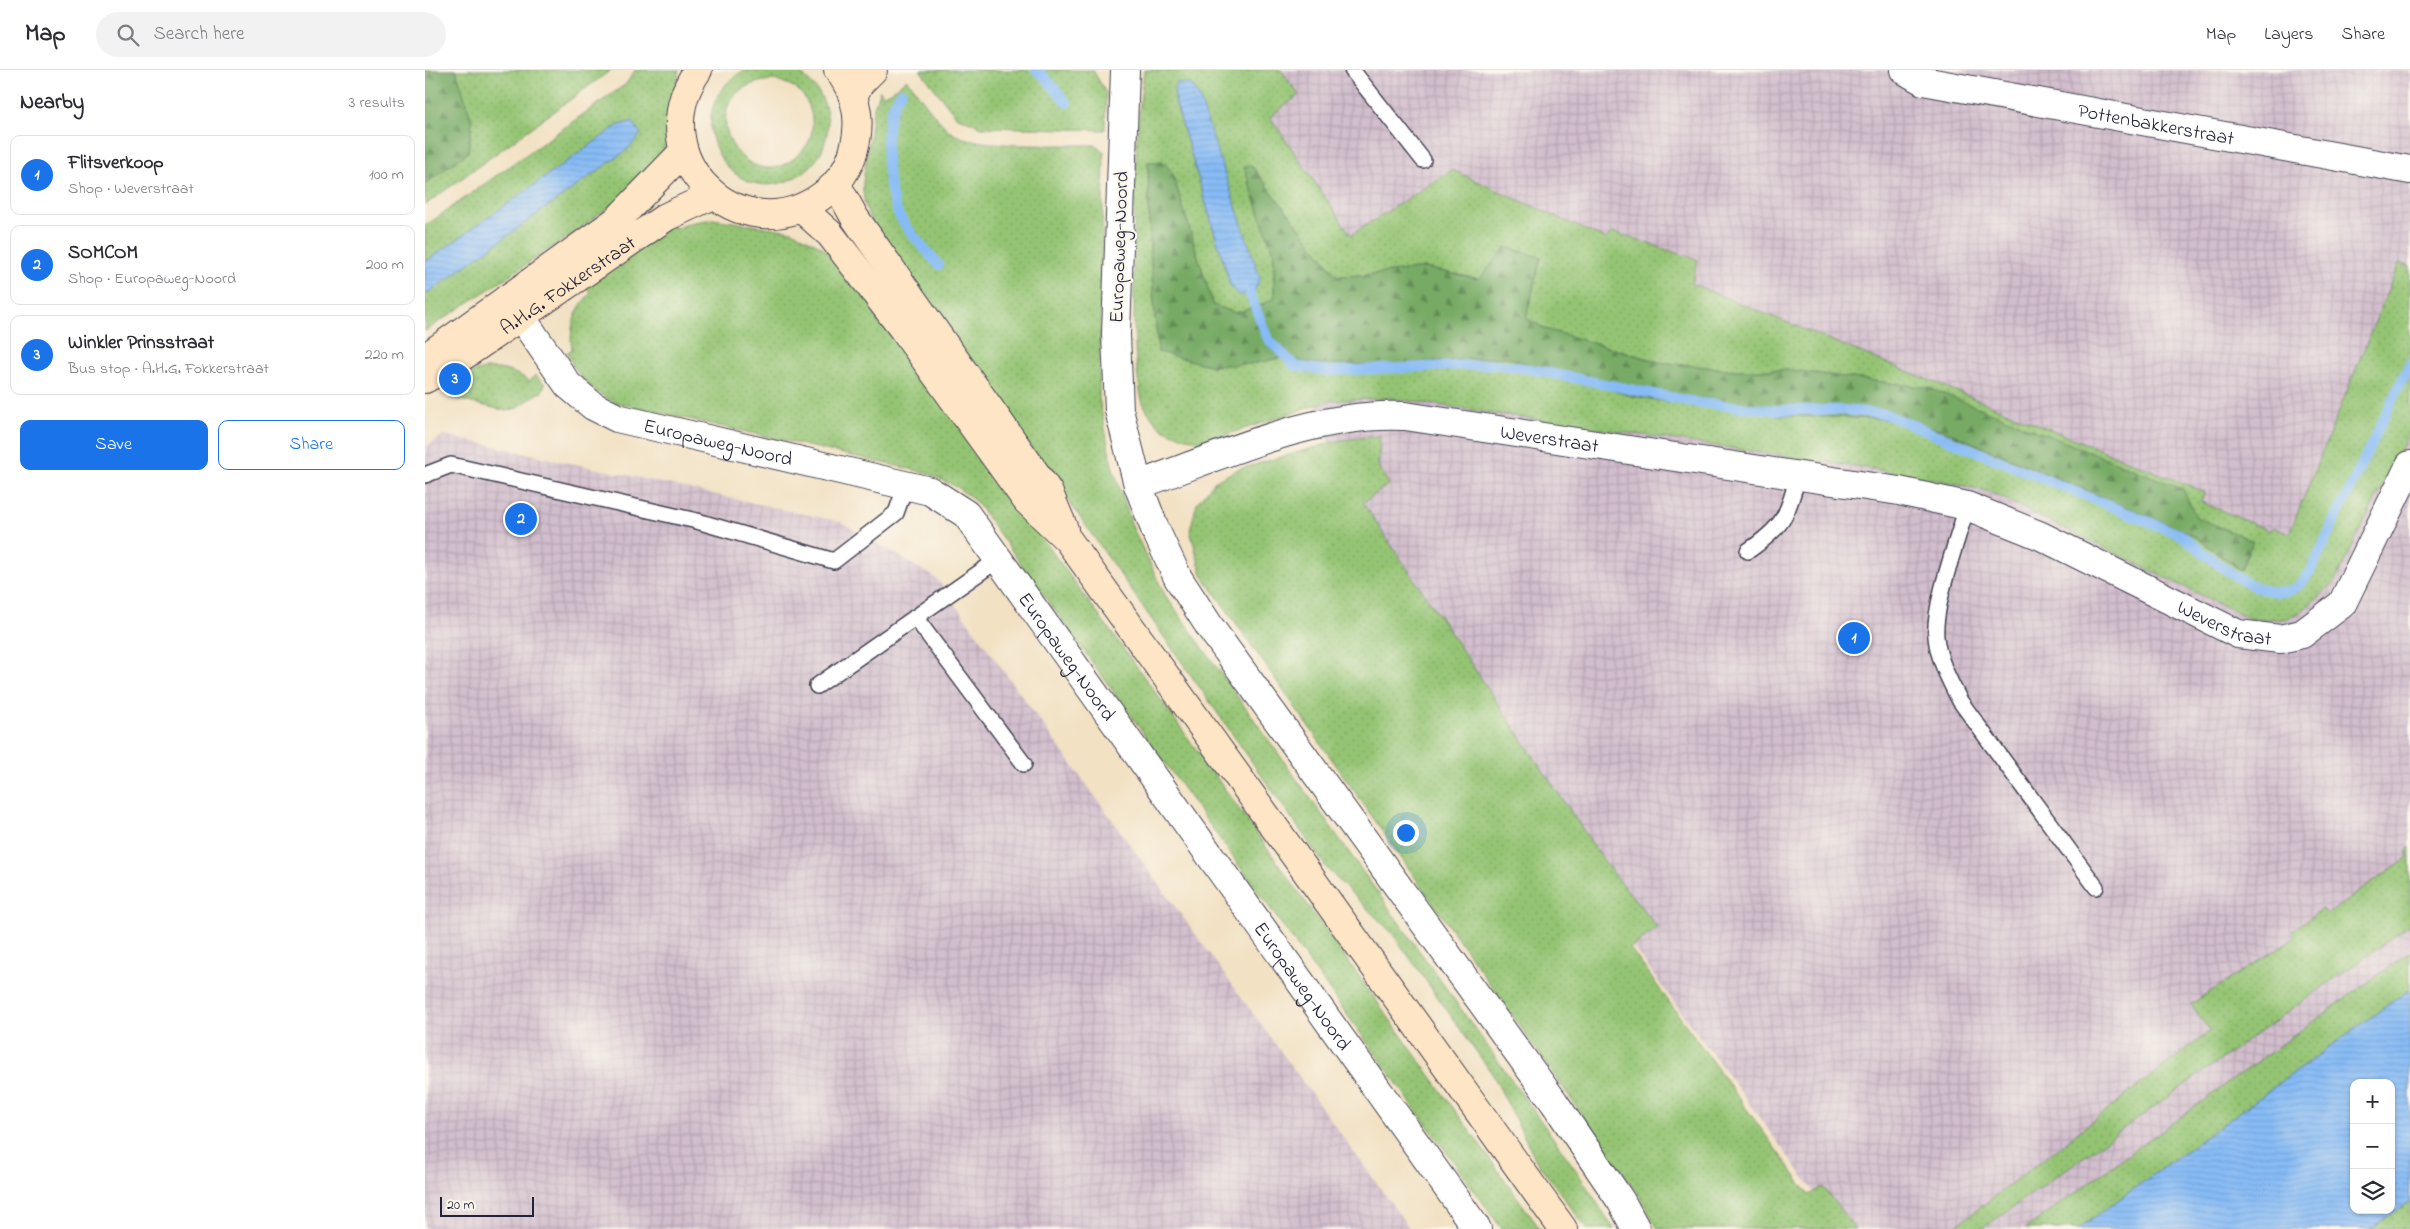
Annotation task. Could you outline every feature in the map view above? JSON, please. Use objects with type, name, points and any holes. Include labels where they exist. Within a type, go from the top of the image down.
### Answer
[{"type":"main road","points":[[698,70],[691,80],[681,108],[680,137],[683,152],[690,168],[713,195],[733,207],[756,213],[778,214],[801,208],[815,201],[838,181],[847,168],[857,140],[857,111],[853,96],[838,70]]},
{"type":"main road","points":[[853,96],[860,83],[873,70]]},
{"type":"main road","name":"A.H.G. Fokkerstraat","points":[[425,379],[447,367],[617,220],[683,152]]},
{"type":"main road","points":[[838,181],[840,191],[855,218],[1047,491],[1068,540]]},
{"type":"main road","name":"A.H.G. Fokkerstraat","points":[[425,358],[514,308],[666,217],[713,195]]},
{"type":"main road","points":[[801,208],[830,234],[879,297],[1027,501],[1068,540],[1563,1229]]},
{"type":"street","name":"Europaweg-Noord","points":[[1125,70],[1116,334],[1119,410],[1138,485],[1155,529],[1179,578],[1210,627],[1554,1102],[1621,1202],[1636,1229]]},
{"type":"street","name":"Pottenbakkerstraat","points":[[1903,70],[1923,81],[2410,170]]},
{"type":"street","name":"Europaweg-Noord","points":[[514,308],[568,385],[593,406],[617,418],[929,491],[966,514],[1477,1229]]},
{"type":"street","name":"Weverstraat","points":[[1138,485],[1262,442],[1333,420],[1386,415],[1899,491],[1967,506],[2041,536],[2239,634],[2280,639],[2302,634],[2342,604],[2410,465]]},
{"type":"lane","points":[[1352,70],[1423,160]]},
{"type":"lane","points":[[425,475],[451,465],[697,521],[834,561],[896,513],[906,485]]},
{"type":"lane","points":[[1747,551],[1773,534],[1788,511],[1797,476]]},
{"type":"lane","points":[[1967,506],[1937,612],[1936,637],[1947,676],[1965,708],[2097,887]]},
{"type":"lane","points":[[817,686],[999,559]]},
{"type":"lane","points":[[915,617],[1024,764]]},
{"type":"shaded area","points":[[1192,70],[2410,70],[2410,989],[2078,1229],[1842,1229],[1398,630]]},
{"type":"shaded area","points":[[443,435],[841,522],[936,578],[1410,1229],[425,1229],[425,448]]},
{"type":"green space","points":[[425,70],[456,70],[472,121],[468,152],[425,184]]},
{"type":"green space","points":[[456,70],[611,70],[425,205],[425,184],[468,152],[472,121]]},
{"type":"green space","points":[[635,70],[679,70],[669,113],[665,147],[661,158],[641,183],[574,233],[425,331],[425,226],[626,84]]},
{"type":"green space","points":[[745,70],[794,70],[802,75],[821,97],[827,116],[827,135],[815,162],[792,179],[768,185],[746,180],[729,168],[717,150],[711,129],[713,107],[724,87]],"holes":[[[773,80],[788,84],[800,92],[809,106],[812,130],[807,145],[802,151],[780,166],[760,167],[743,157],[731,141],[726,121],[730,102],[745,87]]]},
{"type":"green space","points":[[920,70],[1093,70],[1106,93],[1105,130],[982,127],[956,116]]},
{"type":"green space","points":[[1144,70],[1281,70],[1299,95],[1270,117],[1351,235],[1452,170],[1606,239],[1612,232],[1698,260],[1692,284],[2205,492],[2201,502],[2270,531],[2273,527],[2289,534],[2399,263],[2410,267],[2410,431],[2334,583],[2302,611],[2286,619],[2250,619],[1990,492],[1894,472],[1390,398],[1328,401],[1205,442],[1184,437],[1158,425],[1144,406],[1138,382],[1134,323],[1135,200],[1136,148]],"holes":[[[1176,104],[1239,295],[1231,287]],[[1148,162],[1172,172],[1213,305],[1236,313],[1261,305],[1274,298],[1274,256],[1244,167],[1251,165],[1337,276],[1366,275],[1425,268],[1479,279],[1541,258],[1526,318],[1545,329],[1659,362],[1735,370],[1790,370],[1929,388],[2196,517],[2253,541],[2240,570],[2193,535],[1941,430],[1884,419],[1779,415],[1631,396],[1506,357],[1381,365],[1317,364],[1280,358],[1250,364],[1158,352],[1150,253]]]},
{"type":"green space","points":[[907,79],[939,120],[951,132],[963,138],[999,144],[1096,145],[1104,152],[1099,398],[1112,465],[1132,526],[1165,595],[1576,1170],[1614,1229],[1587,1229],[1537,1162],[1493,1075],[1392,933],[1328,870],[870,219],[864,201],[863,185],[874,106],[880,90],[883,95],[891,92]]},
{"type":"green space","points":[[1163,161],[1172,172],[1213,305],[1236,313],[1261,305],[1274,298],[1274,256],[1244,167],[1251,165],[1337,276],[1366,275],[1425,268],[1479,279],[1506,247],[1541,257],[1526,318],[1545,329],[1659,362],[1735,370],[1790,370],[1929,388],[2183,489],[2196,517],[2253,541],[2241,570],[2193,535],[1940,429],[1884,419],[1779,415],[1631,396],[1506,357],[1381,365],[1317,364],[1280,358],[1250,364],[1212,366],[1158,352],[1150,253],[1148,162]]},
{"type":"green space","points":[[713,219],[792,231],[822,247],[839,262],[1153,689],[1540,1229],[1502,1229],[977,503],[957,487],[927,473],[614,402],[598,393],[580,376],[567,352],[572,351],[571,335],[574,320],[580,306],[591,293],[585,287],[669,225],[678,228],[689,223]]},
{"type":"green space","points":[[465,368],[468,374],[485,369],[500,369],[515,373],[530,381],[535,375],[545,384],[541,393],[517,408],[507,411],[451,398],[451,389],[459,384],[453,375]]},
{"type":"green space","points":[[1380,436],[1378,466],[1389,484],[1363,503],[1606,864],[1658,928],[1630,948],[1809,1195],[1823,1187],[1855,1229],[1658,1229],[1638,1194],[1202,575],[1190,530],[1197,503],[1214,482],[1236,470],[1341,440]]},
{"type":"green space","points":[[2410,847],[2410,925],[1982,1229],[1952,1229],[2210,1031],[2191,1004],[2295,938],[2292,931],[2322,909],[2328,914],[2408,857],[2406,851]]},
{"type":"green space","points":[[2410,952],[2410,989],[2078,1229],[2025,1229]]},
{"type":"green space","points":[[2410,1201],[2410,1229],[2370,1229],[2391,1214],[2395,1214],[2395,1212]]},
{"type":"water","points":[[1176,83],[1191,84],[1199,97],[1260,278],[1254,293],[1239,295],[1231,287],[1176,104],[1174,91]]},
{"type":"water","points":[[632,121],[641,134],[628,149],[425,295],[425,262],[617,126]]},
{"type":"water","points":[[2410,989],[2410,1201],[2395,1212],[2395,1079],[2350,1079],[2350,1214],[2391,1214],[2370,1229],[2078,1229]]},
{"type":"waterway","points":[[1036,70],[1045,77],[1067,103]]},
{"type":"waterway","points":[[902,92],[895,103],[887,135],[888,172],[891,190],[900,217],[918,242],[939,265]]},
{"type":"waterway","points":[[1250,294],[1268,339],[1295,366],[1328,371],[1496,364],[1530,369],[1699,403],[1772,410],[1844,410],[1885,414],[2181,535],[2235,576],[2251,585],[2282,592],[2298,586],[2312,568],[2410,363]]},
{"type":"place","name":"Winkler Prinsstraat","points":[[455,379]]},
{"type":"place","name":"SOMCOM","points":[[521,519]]},
{"type":"place","name":"Flitsverkoop","points":[[1854,638]]}]
